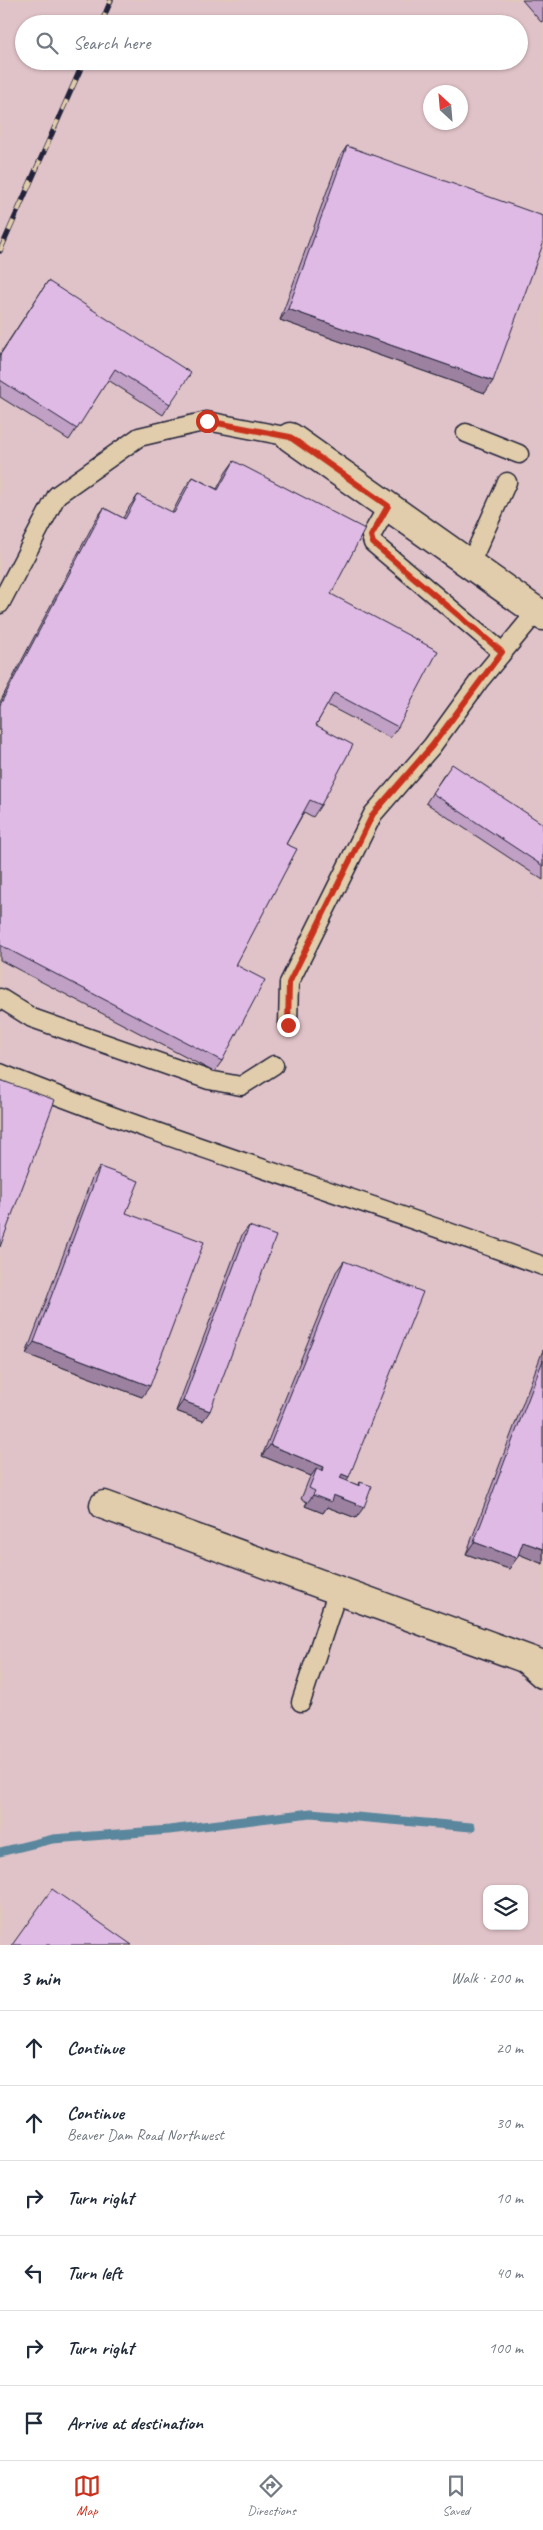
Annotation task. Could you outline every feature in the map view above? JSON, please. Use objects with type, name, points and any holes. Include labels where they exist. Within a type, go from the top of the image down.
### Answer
[{"type":"street","points":[[290,437],[540,613]]},
{"type":"street","points":[[104,1505],[539,1664]]},
{"type":"lane","points":[[0,604],[57,495],[138,437],[207,421],[290,437]]},
{"type":"lane","points":[[466,433],[519,454]]},
{"type":"lane","points":[[470,564],[507,482]]},
{"type":"lane","points":[[388,506],[371,536],[373,543],[502,652]]},
{"type":"lane","points":[[288,1025],[289,983],[373,814],[432,746],[502,652],[540,613]]},
{"type":"lane","points":[[0,998],[32,1018],[209,1080],[241,1086],[274,1065]]},
{"type":"lane","points":[[0,1073],[70,1101],[454,1232],[543,1266]]},
{"type":"lane","points":[[301,1702],[338,1590]]},
{"type":"shaded area","points":[[0,0],[543,0],[543,1945],[0,1945]]},
{"type":"building","points":[[347,146],[543,216],[543,244],[493,381],[288,309]]},
{"type":"building","points":[[48,281],[191,373],[170,404],[115,369],[77,429],[0,380],[0,355]]},
{"type":"building","points":[[234,461],[365,529],[331,594],[438,651],[398,727],[334,693],[316,725],[353,745],[321,805],[310,800],[286,844],[297,849],[236,965],[265,980],[222,1061],[0,945],[0,705],[104,508],[125,519],[138,495],[174,513],[193,477],[218,490]]},
{"type":"building","points":[[452,764],[543,824],[543,866],[432,793]]},
{"type":"building","points":[[0,1080],[55,1100],[0,1247]]},
{"type":"building","points":[[100,1167],[139,1181],[126,1213],[204,1242],[150,1386],[34,1342]]},
{"type":"building","points":[[249,1226],[276,1236],[210,1411],[183,1401]]},
{"type":"building","points":[[344,1261],[423,1292],[349,1477],[342,1474],[340,1478],[360,1486],[360,1482],[372,1486],[364,1507],[333,1495],[331,1502],[313,1495],[315,1491],[309,1488],[317,1468],[323,1471],[324,1467],[270,1445]]},
{"type":"building","points":[[543,1360],[543,1549],[523,1542],[517,1558],[474,1542]]},
{"type":"building","points":[[52,1889],[132,1945],[12,1945]]},
{"type":"waterway","points":[[0,1852],[53,1839],[169,1830],[311,1813],[471,1827]]},
{"type":"railway","points":[[105,15],[111,0]]},
{"type":"railway","points":[[0,251],[80,70]]},
{"type":"route","points":[[207,421],[290,437],[388,506],[371,536],[373,543],[502,652],[432,746],[373,814],[289,983],[288,1025]]}]
